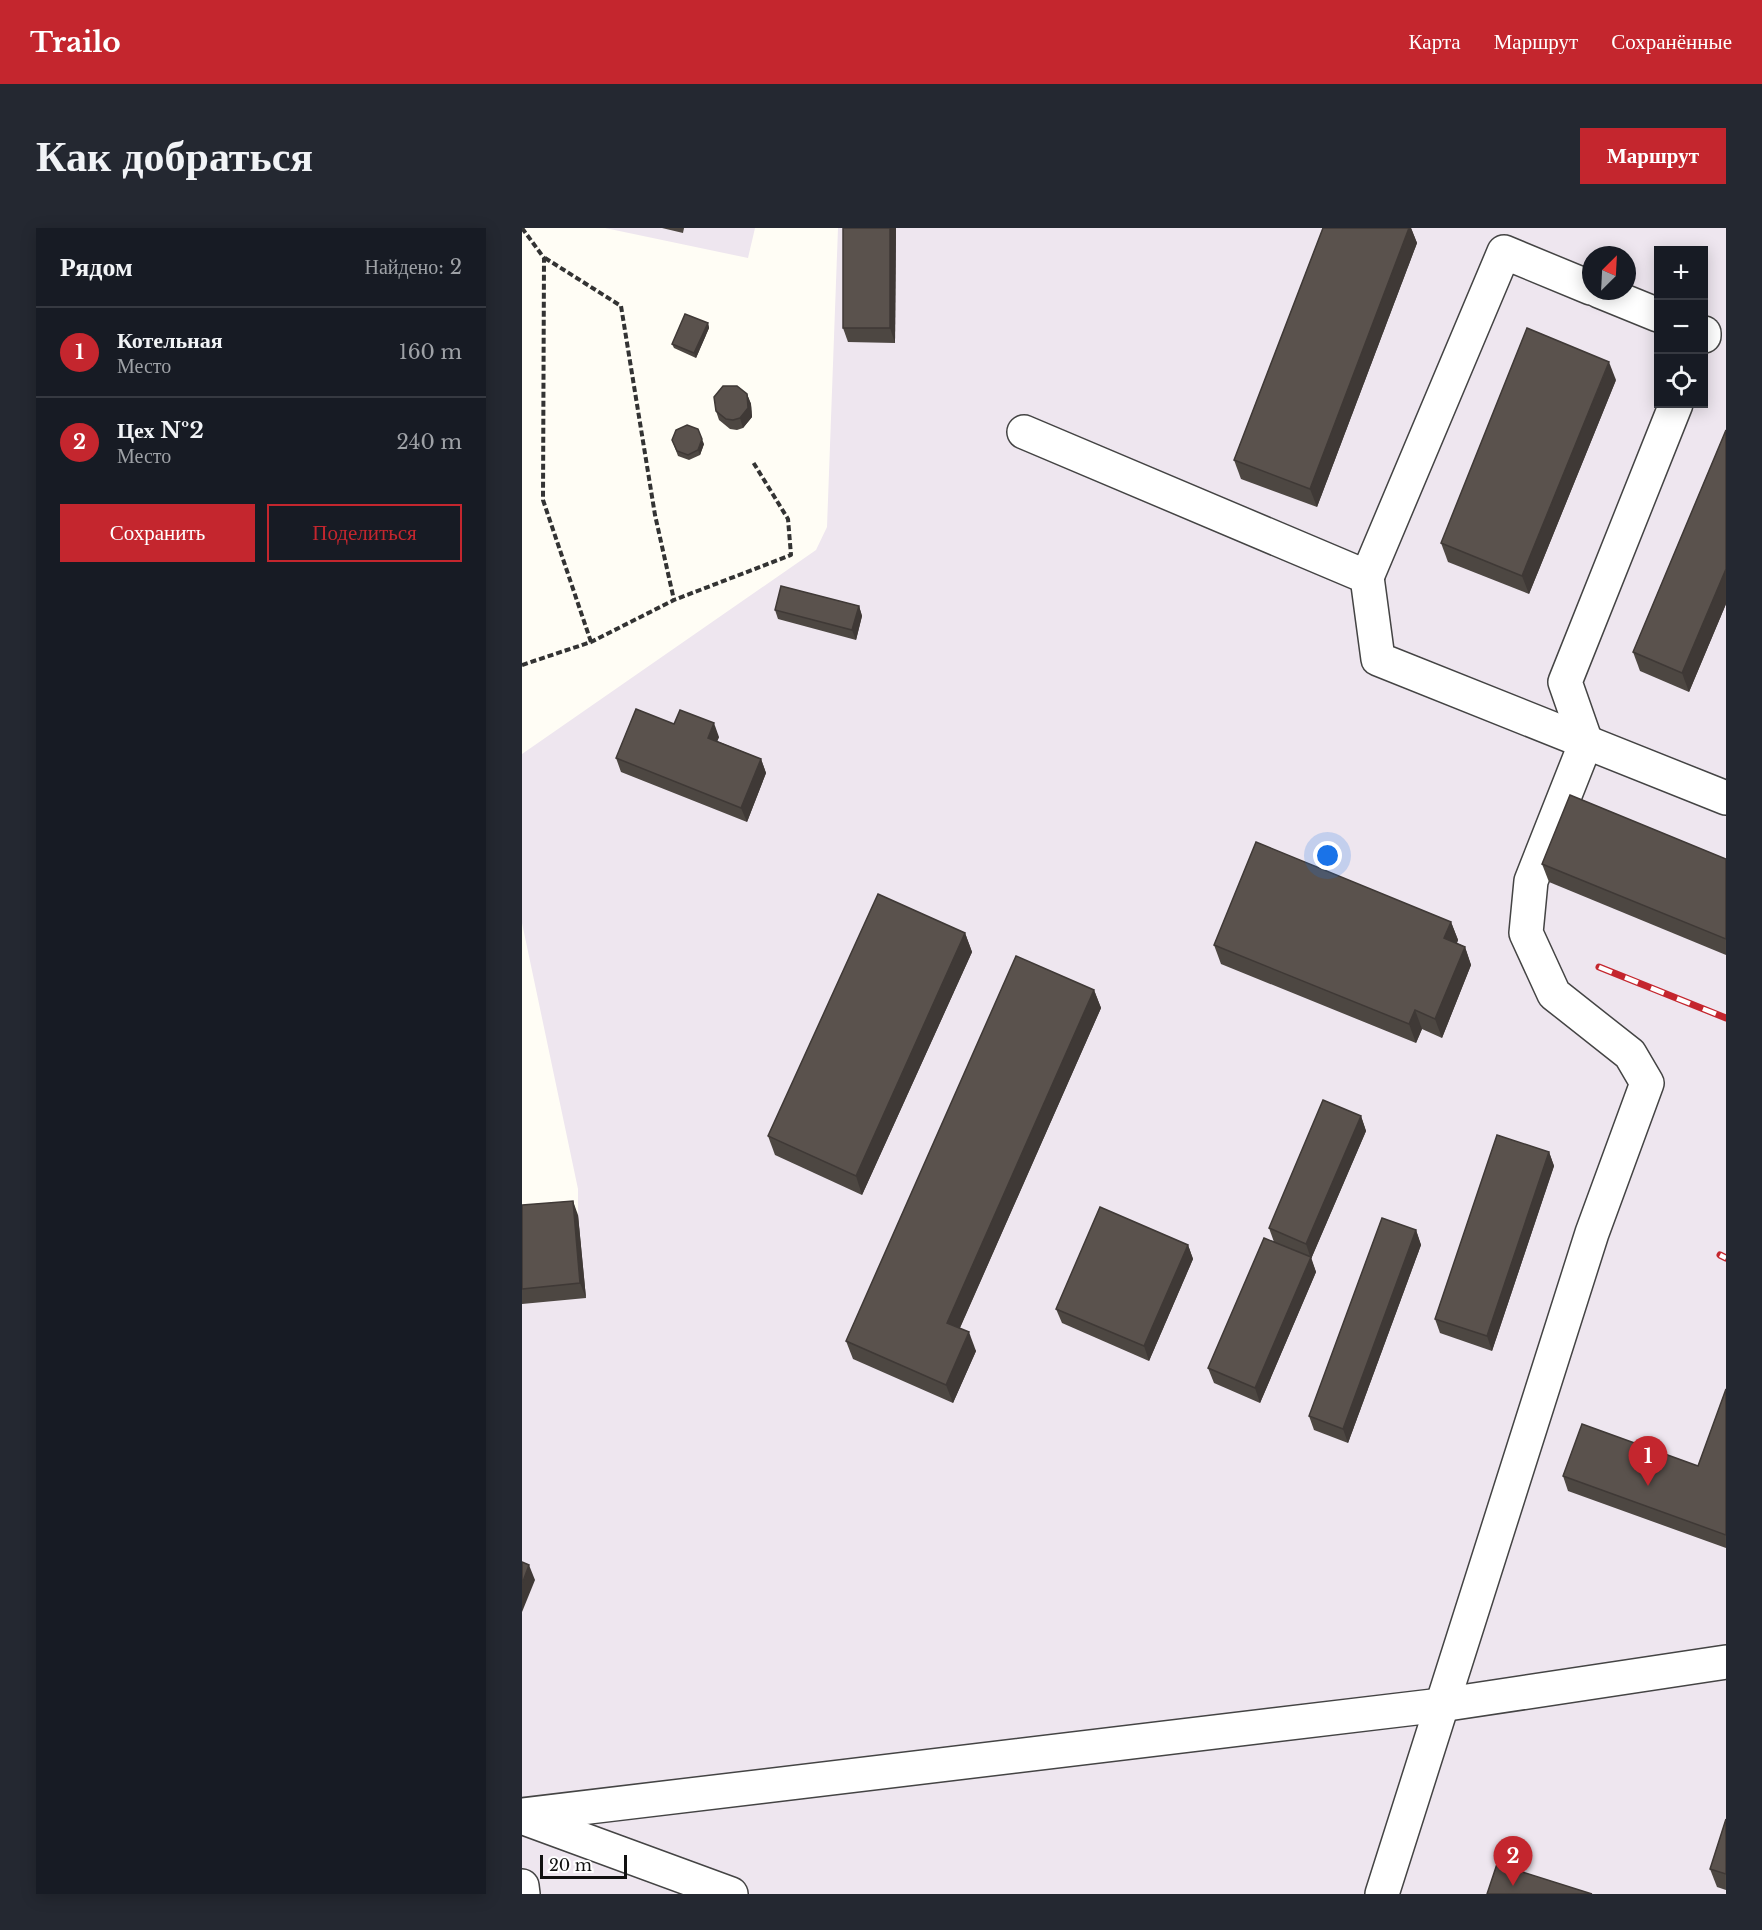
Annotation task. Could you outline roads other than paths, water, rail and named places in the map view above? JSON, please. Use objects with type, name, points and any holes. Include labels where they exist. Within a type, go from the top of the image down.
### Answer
[{"type":"lane","points":[[1582,284],[1504,252],[1367,577],[1378,659],[1726,798]]},
{"type":"lane","points":[[1622,300],[1654,313]]},
{"type":"lane","points":[[1382,1894],[1592,1233],[1647,1083],[1630,1054],[1554,994],[1526,933],[1531,880],[1586,742],[1565,682],[1674,408]]},
{"type":"lane","points":[[1024,432],[1367,577]]},
{"type":"lane","points":[[522,1816],[1441,1705],[1726,1662]]},
{"type":"lane","points":[[522,1816],[731,1894]]},
{"type":"lane","points":[[522,1886],[523,1894]]},
{"type":"railway","points":[[1599,967],[1726,1018]]},
{"type":"railway","points":[[1720,1255],[1726,1258]]},
{"type":"place","name":"Котельная","points":[[1648,1486]]},
{"type":"place","name":"Цех №2","points":[[1513,1886]]}]
